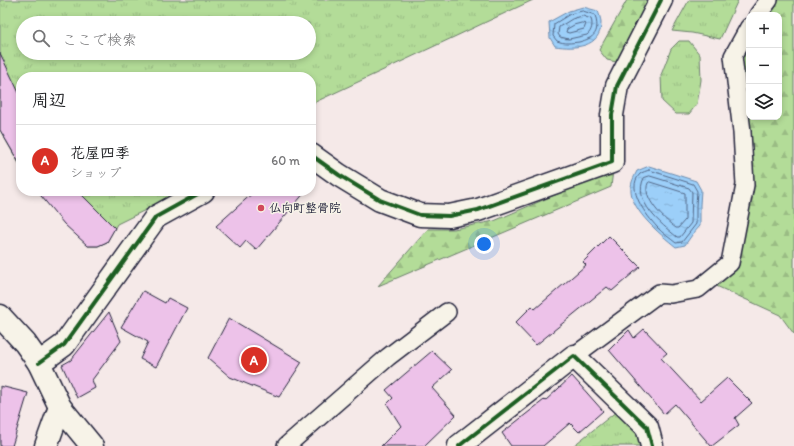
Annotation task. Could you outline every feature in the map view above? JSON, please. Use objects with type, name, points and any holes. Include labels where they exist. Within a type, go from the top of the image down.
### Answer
[{"type":"street","points":[[316,159],[339,175],[380,200],[420,215],[449,216],[478,210],[612,162],[612,115],[617,86],[661,0]]},
{"type":"street","points":[[39,363],[64,345],[156,217],[194,196]]},
{"type":"street","points":[[0,316],[25,343],[39,363],[60,407],[92,446]]},
{"type":"street","points":[[459,446],[574,356],[647,427],[652,446]]},
{"type":"street","points":[[46,446],[60,407]]},
{"type":"lane","points":[[760,12],[769,0]]},
{"type":"lane","points":[[574,356],[659,293],[671,294],[698,289],[730,263],[745,185],[742,132],[733,56],[746,32]]},
{"type":"lane","points":[[286,446],[388,357],[447,312]]},
{"type":"green space","points":[[0,0],[533,0],[316,102],[316,72],[16,72],[16,158],[0,130]]},
{"type":"green space","points":[[627,0],[653,0],[621,63],[607,60],[599,50]]},
{"type":"green space","points":[[689,0],[738,0],[720,39],[692,33],[672,31]]},
{"type":"green space","points":[[772,0],[794,0],[794,334],[780,315],[712,284],[734,265],[747,186],[737,56],[746,39],[746,120],[782,120],[782,12],[762,12]]},
{"type":"green space","points":[[679,41],[689,41],[700,55],[701,80],[697,104],[689,114],[676,114],[662,101],[661,75],[671,49]]},
{"type":"green space","points":[[613,170],[611,187],[378,286],[428,229],[454,229],[494,221]]},
{"type":"green space","points":[[42,196],[174,196],[117,224],[107,242],[98,246],[88,246]]},
{"type":"green space","points":[[617,411],[640,438],[642,446],[573,446]]},
{"type":"water","points":[[583,7],[598,11],[601,23],[600,31],[596,38],[585,45],[578,47],[555,46],[550,38],[549,22],[569,11]]},
{"type":"water","points":[[649,166],[696,181],[701,190],[700,226],[685,245],[676,247],[661,235],[645,219],[633,200],[631,191],[634,177],[637,171]]},
{"type":"building","points":[[0,53],[16,87],[16,157],[0,130]]},
{"type":"building","points":[[41,196],[83,196],[115,228],[107,242],[98,246],[88,246],[64,224]]},
{"type":"building","points":[[249,196],[302,196],[256,250],[246,241],[240,248],[216,226]]},
{"type":"building","points":[[609,236],[640,267],[612,291],[607,287],[536,345],[515,323],[532,306],[535,309],[586,265],[583,262]]},
{"type":"building","points":[[143,291],[165,303],[168,298],[187,308],[156,367],[140,359],[148,342],[121,327]]},
{"type":"building","points":[[109,312],[121,341],[92,380],[95,388],[77,398],[62,365],[71,360]]},
{"type":"building","points":[[229,318],[302,362],[279,397],[230,377],[208,358]]},
{"type":"building","points":[[644,329],[667,353],[661,358],[701,401],[727,378],[752,403],[735,418],[739,425],[712,446],[675,404],[664,414],[609,350],[629,330],[634,338]]},
{"type":"building","points":[[432,351],[452,370],[432,388],[456,415],[424,446],[381,446],[401,426],[387,404],[393,398],[386,390]]},
{"type":"building","points":[[572,376],[603,411],[579,432],[570,423],[543,446],[511,446],[502,433],[544,400],[545,401]]},
{"type":"building","points":[[0,386],[28,393],[12,446],[0,446]]},
{"type":"cycle path","points":[[316,159],[339,175],[380,200],[420,215],[449,216],[478,210],[612,162],[612,115],[617,86],[661,0]]},
{"type":"cycle path","points":[[39,363],[64,345],[156,217],[194,196]]},
{"type":"cycle path","points":[[459,446],[574,356],[647,427],[652,446]]},
{"type":"place","name":"仏向町整骨院","points":[[261,208]]},
{"type":"place","name":"花屋四季","points":[[254,360]]}]
